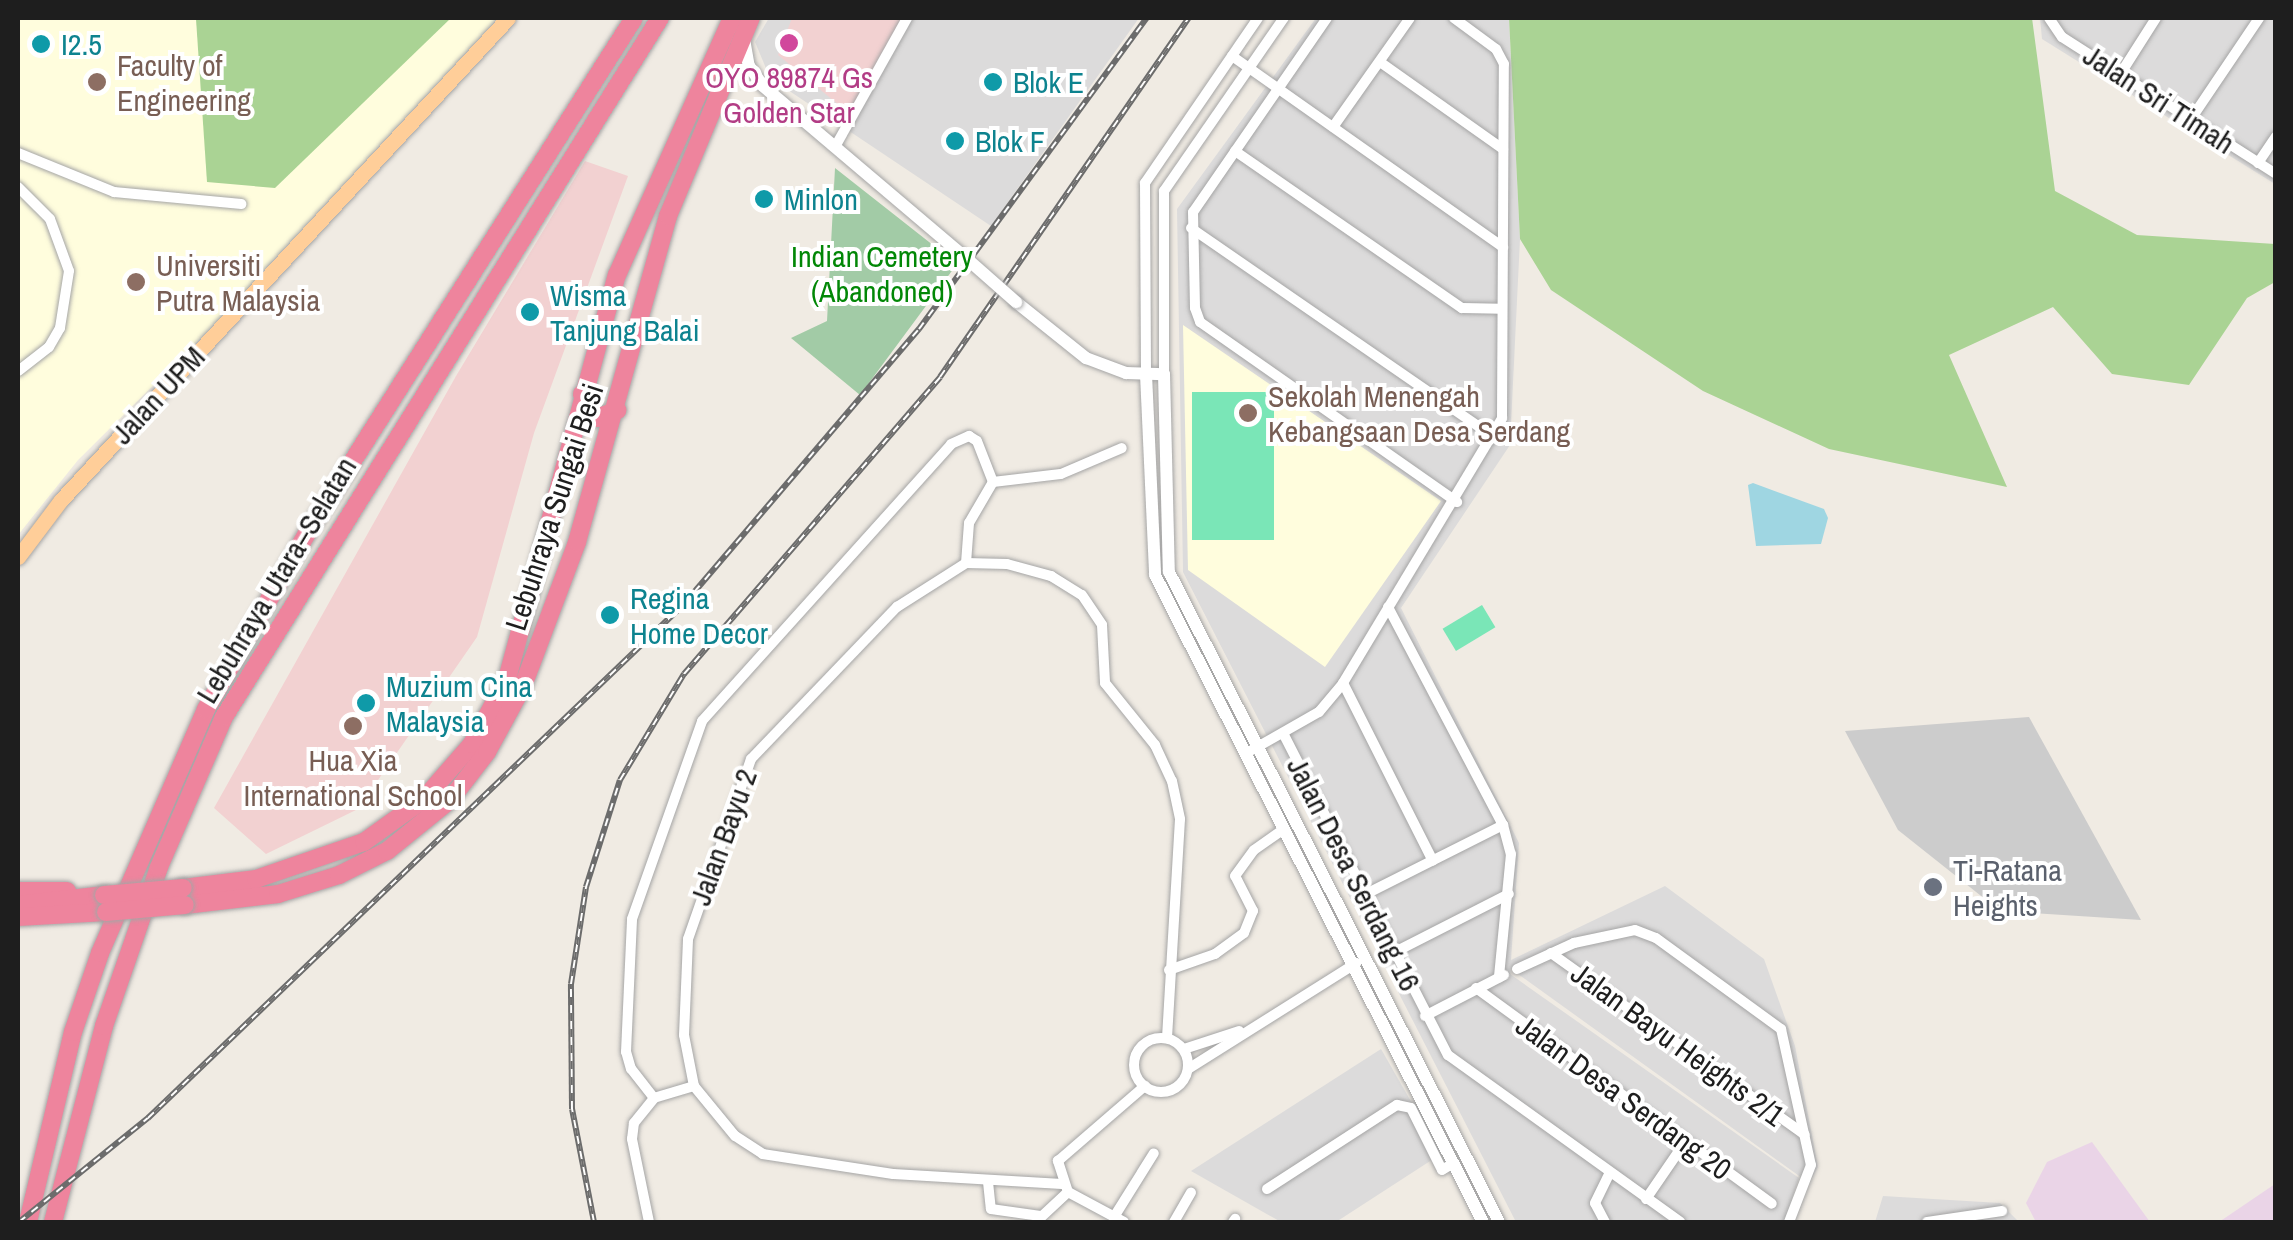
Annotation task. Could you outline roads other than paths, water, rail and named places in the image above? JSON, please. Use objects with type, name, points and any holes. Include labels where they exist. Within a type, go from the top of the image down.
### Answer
[{"type":"highway","name":"Lebuhraya Utara–Selatan","points":[[28,1222],[73,1032],[95,969],[206,709],[310,530],[634,18]]},
{"type":"highway","name":"Lebuhraya Utara–Selatan","points":[[52,1222],[60,1183],[145,904],[224,717],[660,18]]},
{"type":"highway","name":"Lebuhraya Sungai Besi","points":[[184,897],[333,856],[395,823],[448,774],[507,680],[582,394],[630,242],[732,18]]},
{"type":"highway","name":"Lebuhraya Sungai Besi","points":[[21,910],[102,901],[278,894],[339,875],[387,851],[450,800],[488,752],[523,686],[618,410],[646,282],[719,86],[747,26]]},
{"type":"highway","points":[[582,394],[596,418],[618,410]]},
{"type":"highway","name":"Lebuhraya Sungai Besi","points":[[21,910],[48,914],[102,901]]},
{"type":"highway","points":[[60,1183],[64,1222]]},
{"type":"main road","name":"Jalan UPM","points":[[18,557],[62,500],[508,18]]},
{"type":"street","points":[[835,147],[907,18]]},
{"type":"street","points":[[1258,18],[1145,183],[1146,374],[1155,574],[1250,750],[1483,1222]]},
{"type":"street","points":[[1284,18],[1164,191],[1169,572],[1283,830],[1500,1222]]},
{"type":"street","points":[[1327,18],[1193,212],[1191,228],[1200,322],[1457,502]]},
{"type":"street","points":[[1333,127],[1410,18]]},
{"type":"street","points":[[1250,750],[1319,712],[1343,682],[1457,502],[1503,400],[1502,55],[1454,18]]},
{"type":"street","name":"Jalan Sri Timah","points":[[2050,18],[2062,37],[2276,174]]},
{"type":"street","points":[[2121,74],[2156,18]]},
{"type":"street","points":[[2191,119],[2258,18]]},
{"type":"street","points":[[747,26],[749,66],[763,86],[1016,302],[1086,358],[1146,374],[1164,374]]},
{"type":"street","points":[[1232,56],[1503,247]]},
{"type":"street","points":[[1380,62],[1503,149]]},
{"type":"street","points":[[719,86],[742,78],[763,86]]},
{"type":"street","points":[[2258,162],[2276,136]]},
{"type":"street","points":[[1235,151],[1462,308],[1501,310]]},
{"type":"street","points":[[18,154],[114,192],[242,204]]},
{"type":"street","points":[[18,187],[50,219],[69,271],[60,328],[48,347],[18,372]]},
{"type":"street","points":[[1191,228],[1490,435]]},
{"type":"street","points":[[654,1098],[641,1086],[626,1052],[632,919],[702,721],[951,444],[969,436],[977,440],[993,482]]},
{"type":"street","points":[[993,482],[1062,474],[1122,448]]},
{"type":"street","points":[[993,482],[969,523],[966,563],[1007,564],[1051,576],[1082,595],[1102,625],[1105,683],[1155,744],[1172,780],[1180,819],[1168,1038]]},
{"type":"street","name":"Jalan Bayu 2","points":[[694,1086],[684,1035],[688,939],[752,759],[896,607],[966,563]]},
{"type":"street","points":[[1388,606],[1503,826],[1511,854],[1507,973]]},
{"type":"street","points":[[1343,682],[1432,860]]},
{"type":"street","name":"Jalan Desa Serdang 16","points":[[1283,733],[1425,1016],[1462,1069],[1680,1222]]},
{"type":"street","points":[[1364,894],[1503,826]]},
{"type":"street","points":[[1169,970],[1215,954],[1244,933],[1252,912],[1235,876],[1254,850],[1283,830]]},
{"type":"street","points":[[1394,953],[1509,894]]},
{"type":"street","points":[[1425,1016],[1551,953],[1635,930],[1656,938],[1781,1028],[1811,1165],[1789,1222]]},
{"type":"street","name":"Jalan Bayu Heights 2/1","points":[[1551,953],[1806,1135]]},
{"type":"street","points":[[1188,1070],[1184,1049],[1168,1038],[1149,1040],[1137,1052],[1134,1068],[1145,1086],[1168,1091],[1188,1070],[1242,1030],[1356,963]]},
{"type":"street","name":"Jalan Desa Serdang 20","points":[[1476,988],[1772,1204]]},
{"type":"street","points":[[1184,1049],[1242,1030]]},
{"type":"street","points":[[649,1222],[632,1139],[634,1123],[654,1098],[694,1086],[735,1136],[763,1154],[1065,1188],[1119,1220],[1154,1153]]},
{"type":"street","points":[[1065,1188],[1058,1160],[1145,1086]]},
{"type":"street","points":[[1267,1189],[1396,1105],[1411,1108],[1442,1170],[1452,1164]]},
{"type":"street","points":[[1646,1200],[1685,1142]]},
{"type":"street","points":[[1606,1222],[1595,1203],[1609,1174]]},
{"type":"street","points":[[988,1182],[991,1208],[1038,1219],[1065,1188]]},
{"type":"street","points":[[1174,1222],[1191,1193]]},
{"type":"street","points":[[1926,1222],[2002,1211]]},
{"type":"water","points":[[1753,483],[1824,509],[1828,518],[1821,544],[1756,546],[1748,485]]},
{"type":"railway","points":[[19,1222],[148,1118],[684,604],[919,329],[1147,18]]},
{"type":"railway","points":[[594,1222],[572,1109],[571,984],[586,887],[620,780],[684,674],[940,377],[1189,18]]},
{"type":"place","name":"OYO 89874 Gs Golden Star","points":[[789,43]]},
{"type":"place","name":"I2.5","points":[[41,44]]},
{"type":"place","name":"Faculty of Engineering","points":[[97,82]]},
{"type":"place","name":"Blok E","points":[[993,82]]},
{"type":"place","name":"Blok F","points":[[955,141]]},
{"type":"place","name":"Minlon","points":[[764,199]]},
{"type":"place","name":"Universiti Putra Malaysia","points":[[136,282]]},
{"type":"place","name":"Wisma Tanjung Balai","points":[[530,312]]},
{"type":"place","name":"Sekolah Menengah Kebangsaan Desa Serdang","points":[[1248,413]]},
{"type":"place","name":"Regina Home Decor","points":[[610,615]]},
{"type":"place","name":"Muzium Cina Malaysia","points":[[366,703]]},
{"type":"place","name":"Hua Xia International School","points":[[353,726]]},
{"type":"place","name":"Ti-Ratana Heights","points":[[1933,887]]},
{"type":"park label","name":"Indian Cemetery (Abandoned)","points":[[882,273]]}]
